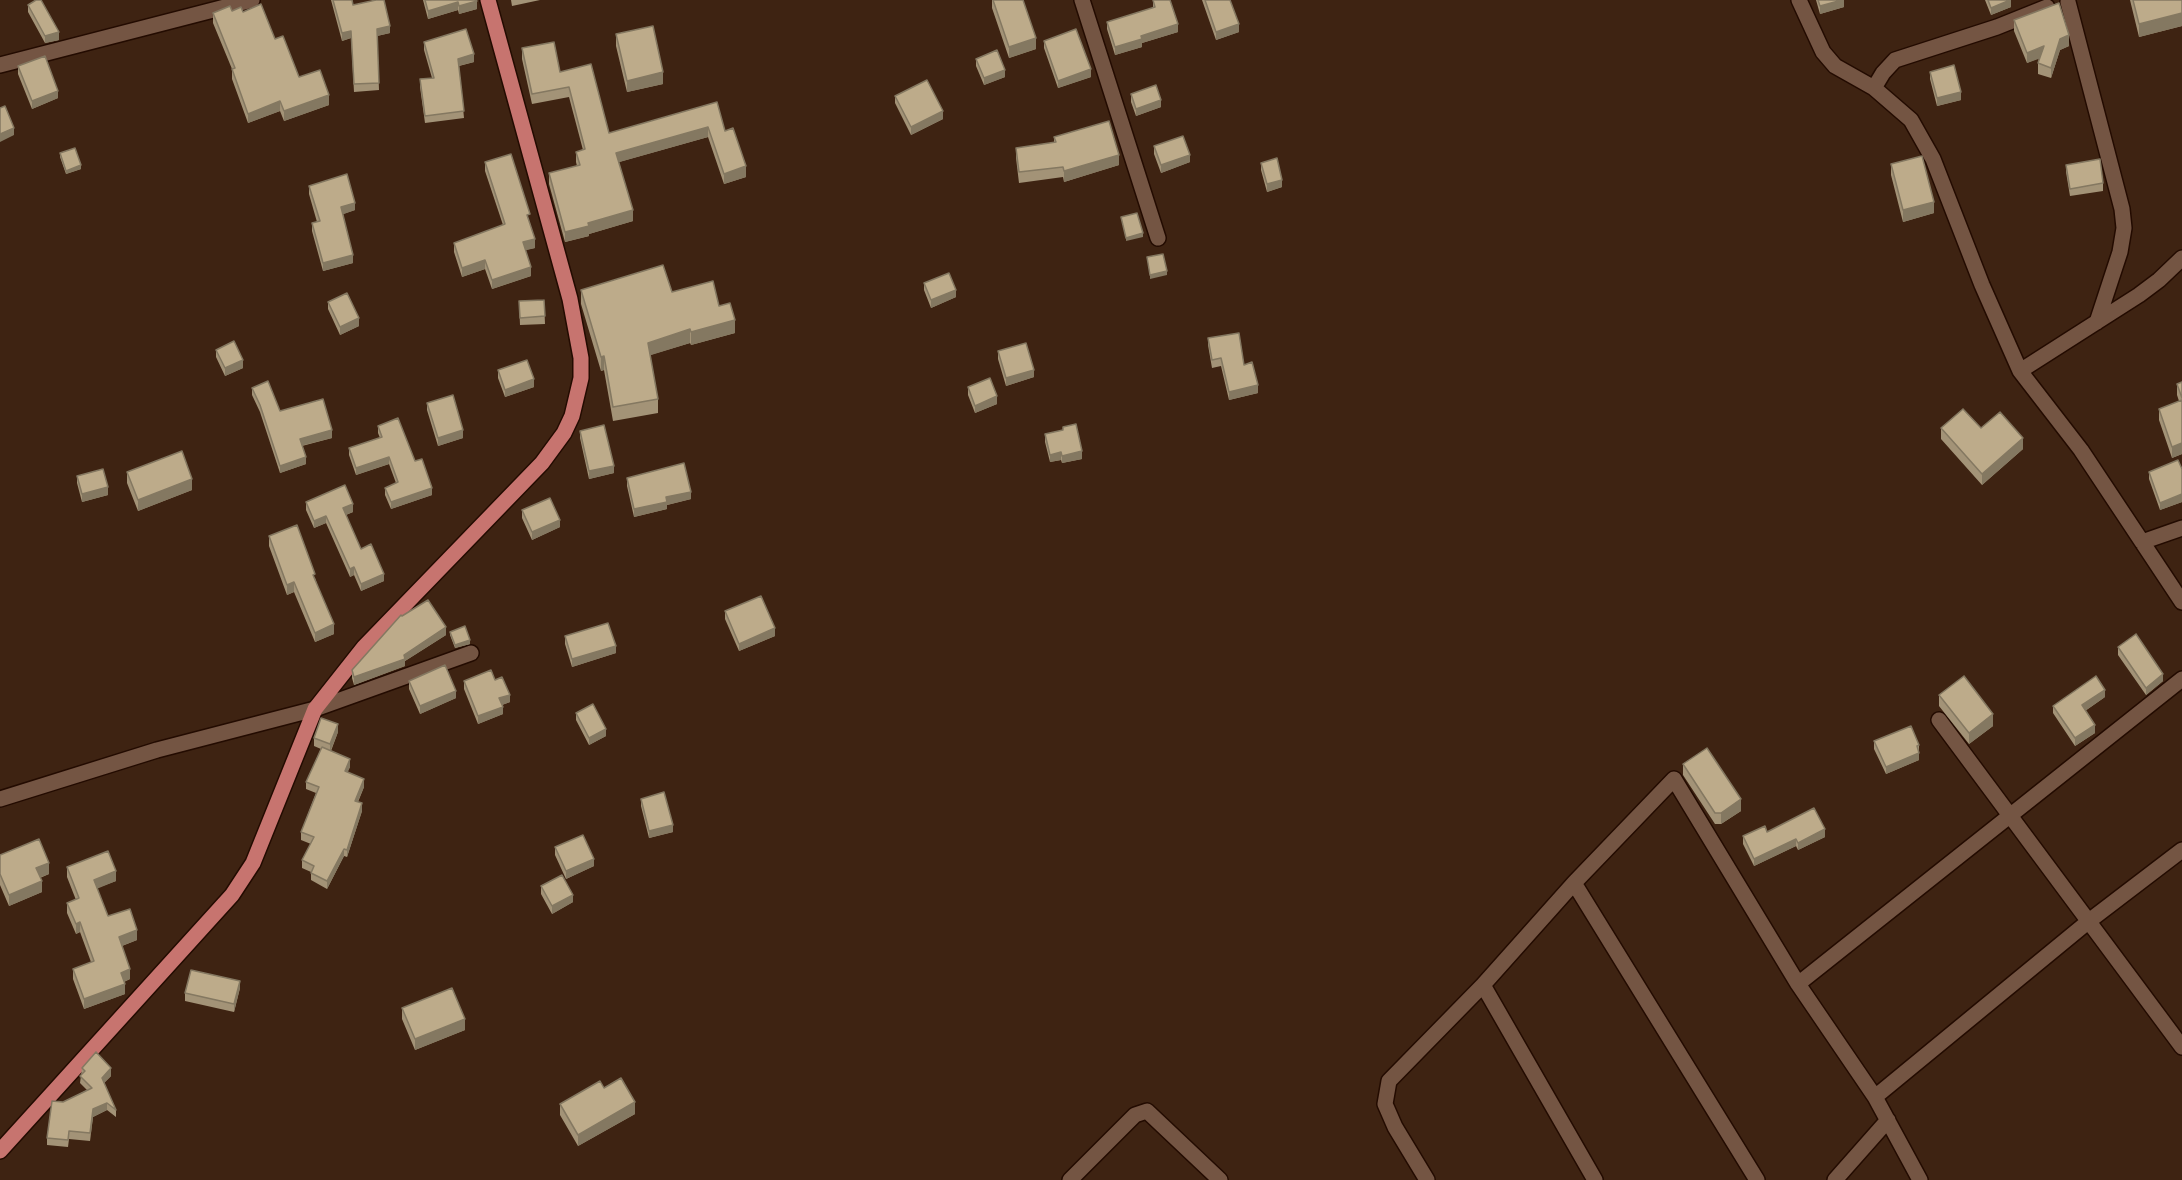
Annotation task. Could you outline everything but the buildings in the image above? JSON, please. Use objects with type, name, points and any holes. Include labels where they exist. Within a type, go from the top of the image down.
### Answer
[{"type":"main road","points":[[0,1151],[232,895],[253,863],[315,709],[364,646],[543,463],[564,433],[578,397],[581,358],[570,299],[488,0]]},
{"type":"street","points":[[0,65],[252,0]]},
{"type":"street","points":[[1082,0],[1158,238]]},
{"type":"street","points":[[1798,0],[1822,52],[1835,66],[1874,88],[1911,120],[1934,159],[1982,285],[2020,371],[2081,450],[2182,602]]},
{"type":"street","points":[[1874,88],[1883,73],[1895,60],[1997,27],[2055,4],[2070,1],[2122,209],[2124,228],[2120,252],[2097,322]]},
{"type":"street","points":[[2020,371],[2159,280],[2182,258]]},
{"type":"street","points":[[2142,542],[2182,528]]},
{"type":"street","points":[[0,799],[157,750],[315,709],[471,653]]},
{"type":"street","points":[[1798,984],[2182,679]]},
{"type":"street","points":[[1939,720],[2182,1047]]},
{"type":"street","points":[[1427,1180],[1395,1127],[1385,1104],[1389,1081],[1483,986],[1574,883],[1674,779],[1798,984],[1875,1097],[1920,1180]]},
{"type":"street","points":[[1875,1097],[2089,921],[2182,850]]},
{"type":"street","points":[[1574,883],[1756,1180]]},
{"type":"street","points":[[1483,986],[1595,1180]]},
{"type":"street","points":[[1070,1180],[1135,1115],[1147,1111],[1220,1180]]},
{"type":"street","points":[[1834,1180],[1888,1120]]}]
